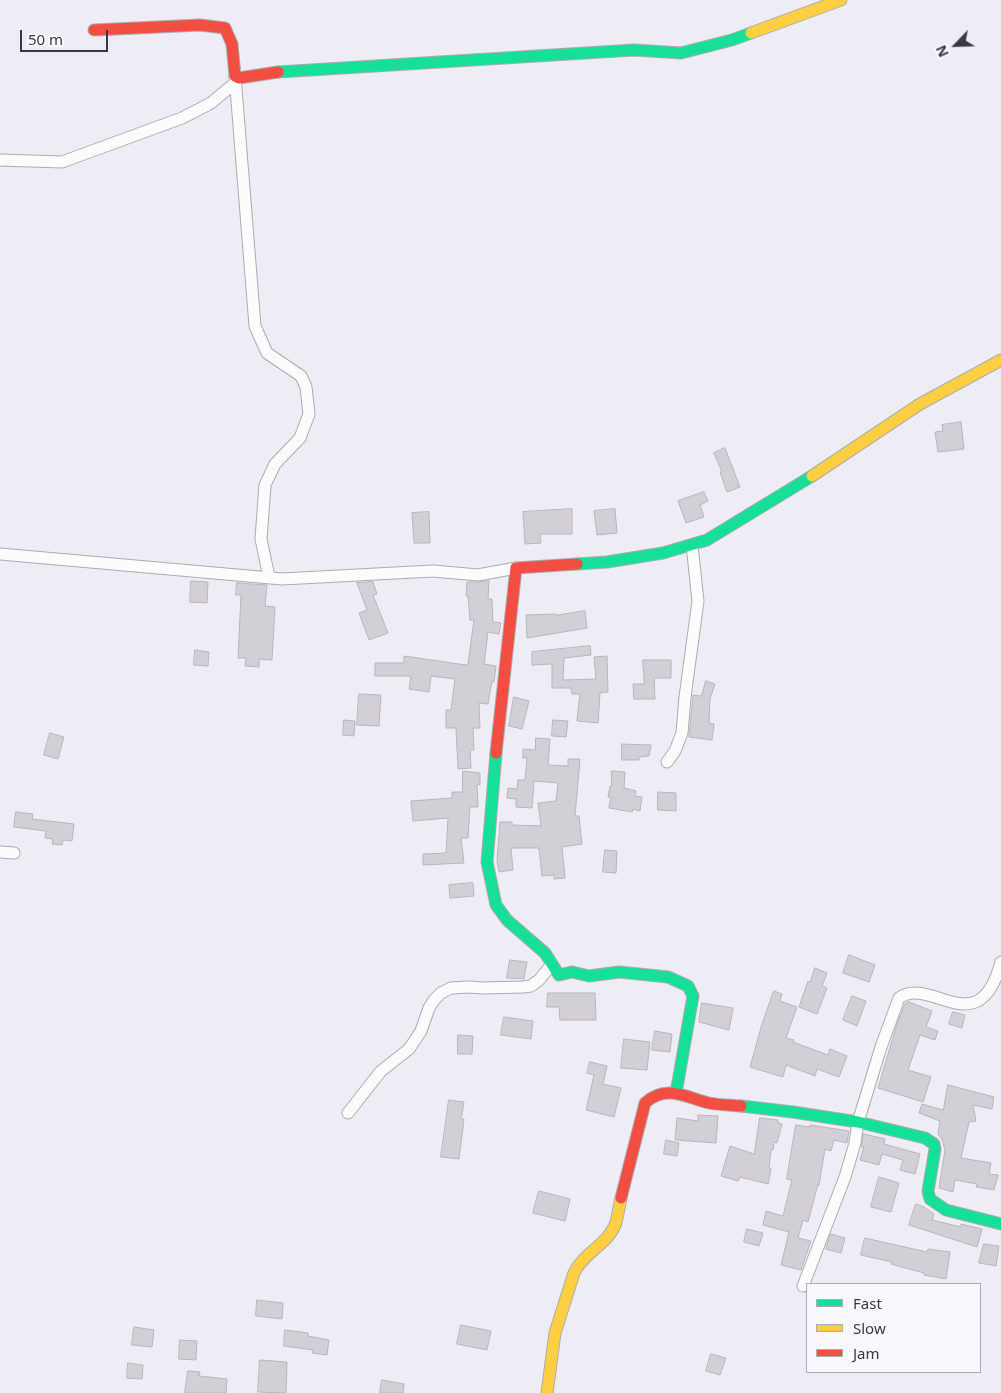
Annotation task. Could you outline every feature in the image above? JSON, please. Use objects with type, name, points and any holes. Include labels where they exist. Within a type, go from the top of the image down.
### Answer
[{"type":"street","points":[[0,160],[62,162],[182,118],[211,103],[235,79],[239,78],[275,72],[634,50],[681,53],[732,40],[842,0]]},
{"type":"street","points":[[94,30],[200,25],[225,28],[232,40],[255,326],[267,353],[301,376],[306,387],[309,414],[300,438],[274,464],[265,485],[261,539],[269,578]]},
{"type":"street","points":[[0,554],[282,578],[433,571],[478,575],[516,568],[607,562],[664,553],[707,540],[756,512],[920,404],[1001,360]]},
{"type":"street","points":[[667,762],[675,751],[682,733],[698,601],[692,544]]},
{"type":"street","points":[[516,568],[504,692],[498,732],[487,862],[496,905],[507,920],[545,953],[559,975],[572,972],[589,976],[620,972],[668,977],[688,986],[693,996],[676,1093]]},
{"type":"street","points":[[0,852],[14,853]]},
{"type":"street","points":[[803,1286],[845,1177],[855,1143],[858,1122],[881,1047],[899,998],[910,993],[964,1004],[975,1002],[990,990],[1001,962]]},
{"type":"street","points":[[348,1113],[381,1071],[409,1049],[421,1031],[429,1008],[441,993],[451,988],[531,986],[539,980],[552,964]]},
{"type":"street","points":[[547,1393],[555,1333],[574,1273],[578,1264],[609,1236],[615,1225],[645,1103],[653,1096],[676,1093],[710,1103],[793,1112],[858,1122],[925,1138],[934,1144],[935,1153],[928,1191],[930,1199],[946,1210],[1001,1224]]},
{"type":"building","points":[[961,422],[964,449],[938,452],[935,432],[943,431],[942,425]]},
{"type":"building","points":[[725,448],[740,487],[727,492],[720,472],[722,472],[714,453]]},
{"type":"building","points":[[704,492],[708,501],[700,505],[704,517],[686,523],[678,501]]},
{"type":"building","points":[[572,509],[572,534],[540,534],[541,543],[525,544],[523,512]]},
{"type":"building","points":[[615,509],[617,533],[597,535],[594,511]]},
{"type":"building","points":[[429,512],[430,543],[414,543],[412,513]]},
{"type":"building","points":[[191,581],[208,582],[207,603],[190,602]]},
{"type":"building","points":[[489,581],[488,599],[492,599],[493,622],[501,623],[499,634],[488,632],[484,664],[496,666],[494,682],[492,681],[488,704],[479,703],[480,728],[473,728],[474,750],[470,750],[471,768],[458,769],[456,728],[446,728],[446,710],[451,710],[455,679],[431,676],[429,692],[409,689],[411,676],[375,676],[375,663],[404,663],[404,656],[468,664],[474,620],[470,620],[468,596],[466,596],[467,582]]},
{"type":"building","points":[[373,582],[377,594],[373,595],[388,633],[369,640],[359,613],[367,610],[357,583]]},
{"type":"building","points":[[237,583],[267,585],[265,606],[275,607],[272,660],[259,659],[259,667],[245,666],[246,658],[238,658],[241,595],[236,595]]},
{"type":"building","points":[[585,611],[587,628],[527,638],[526,615],[556,615]]},
{"type":"building","points":[[590,646],[591,655],[564,658],[563,680],[596,679],[594,657],[607,656],[608,692],[600,693],[598,723],[577,721],[580,694],[572,694],[571,688],[552,688],[552,664],[532,665],[532,652]]},
{"type":"building","points":[[195,650],[209,652],[208,666],[194,665]]},
{"type":"building","points":[[643,660],[671,660],[671,678],[654,678],[655,699],[634,699],[633,684],[644,684]]},
{"type":"building","points":[[706,681],[715,684],[710,699],[709,723],[714,724],[712,740],[689,737],[693,695],[701,696]]},
{"type":"building","points":[[359,694],[381,695],[379,726],[357,725]]},
{"type":"building","points":[[514,697],[529,701],[522,729],[509,726]]},
{"type":"building","points":[[344,720],[355,721],[354,736],[343,735]]},
{"type":"building","points":[[553,720],[568,721],[566,737],[552,736]]},
{"type":"building","points":[[50,733],[64,737],[58,759],[44,755]]},
{"type":"building","points":[[536,738],[550,739],[548,765],[568,766],[568,759],[580,759],[575,816],[579,816],[582,844],[562,847],[565,878],[554,879],[554,875],[542,876],[539,848],[511,848],[513,870],[499,872],[497,861],[500,822],[512,822],[512,825],[541,826],[538,803],[556,801],[558,783],[534,781],[532,808],[516,807],[516,799],[507,798],[508,788],[517,789],[518,780],[525,780],[527,758],[523,758],[523,749],[535,750]]},
{"type":"building","points":[[622,744],[651,745],[649,756],[639,757],[639,760],[622,760]]},
{"type":"building","points":[[463,771],[480,773],[480,785],[477,784],[478,807],[470,807],[468,838],[461,838],[464,863],[423,865],[423,854],[446,853],[448,818],[413,821],[411,801],[452,798],[452,792],[462,792]]},
{"type":"building","points":[[612,771],[625,772],[624,788],[636,791],[635,796],[642,797],[640,811],[633,809],[632,812],[609,808],[611,797],[608,797]]},
{"type":"building","points":[[658,792],[676,793],[676,811],[658,810]]},
{"type":"building","points":[[16,812],[33,814],[32,819],[74,824],[72,841],[63,840],[62,845],[52,844],[53,839],[45,838],[46,831],[14,827]]},
{"type":"building","points":[[605,850],[617,851],[616,873],[603,872]]},
{"type":"building","points":[[473,883],[474,896],[450,898],[449,885]]},
{"type":"building","points":[[849,955],[875,965],[869,982],[843,973]]},
{"type":"building","points":[[510,960],[527,962],[524,979],[507,978]]},
{"type":"building","points":[[815,968],[827,973],[822,986],[827,988],[817,1014],[799,1007],[808,981],[810,982]]},
{"type":"building","points":[[774,991],[782,994],[780,1001],[797,1007],[786,1038],[828,1055],[830,1049],[847,1056],[839,1077],[817,1069],[815,1076],[786,1065],[783,1077],[750,1067],[762,1024]]},
{"type":"building","points":[[548,993],[595,993],[596,1020],[560,1020],[559,1007],[547,1007]]},
{"type":"building","points":[[852,996],[866,1001],[857,1026],[843,1020]]},
{"type":"building","points":[[909,1002],[932,1011],[926,1027],[938,1031],[935,1040],[920,1035],[908,1070],[931,1077],[923,1102],[878,1088],[897,1024],[905,1004]]},
{"type":"building","points":[[702,1003],[733,1008],[729,1030],[699,1022]]},
{"type":"building","points":[[953,1012],[965,1015],[962,1028],[949,1024]]},
{"type":"building","points":[[504,1017],[533,1021],[531,1039],[501,1035]]},
{"type":"building","points":[[655,1031],[672,1034],[670,1052],[652,1050]]},
{"type":"building","points":[[458,1035],[473,1036],[472,1054],[458,1054]]},
{"type":"building","points":[[624,1039],[650,1042],[647,1070],[621,1068]]},
{"type":"building","points":[[590,1062],[607,1066],[603,1084],[621,1088],[614,1117],[586,1110],[594,1075],[587,1073]]},
{"type":"building","points":[[948,1085],[994,1097],[992,1109],[973,1105],[976,1121],[969,1122],[961,1158],[991,1163],[989,1174],[998,1175],[994,1190],[976,1187],[977,1184],[955,1180],[953,1192],[939,1188],[945,1150],[942,1139],[938,1134],[940,1121],[919,1113],[922,1104],[943,1110]]},
{"type":"building","points":[[449,1100],[464,1102],[461,1119],[464,1119],[459,1159],[441,1157]]},
{"type":"building","points":[[698,1115],[718,1116],[716,1143],[675,1140],[677,1118],[698,1121]]},
{"type":"building","points":[[760,1118],[778,1120],[778,1123],[782,1124],[777,1143],[774,1142],[773,1150],[771,1150],[769,1168],[771,1169],[768,1184],[740,1177],[738,1181],[721,1176],[730,1146],[754,1154]]},
{"type":"building","points":[[796,1125],[810,1127],[810,1125],[849,1131],[847,1143],[834,1140],[831,1151],[825,1149],[819,1185],[808,1222],[803,1220],[798,1238],[811,1241],[801,1270],[781,1265],[789,1232],[763,1225],[766,1211],[783,1216],[792,1180],[787,1179]]},
{"type":"building","points":[[864,1134],[885,1139],[884,1144],[920,1154],[915,1174],[900,1170],[903,1160],[882,1154],[879,1165],[860,1160],[864,1147],[862,1147]]},
{"type":"building","points":[[666,1140],[679,1143],[677,1156],[664,1154]]},
{"type":"building","points":[[879,1177],[899,1183],[891,1212],[871,1207]]},
{"type":"building","points":[[539,1191],[570,1199],[565,1221],[533,1213]]},
{"type":"building","points":[[916,1204],[934,1214],[932,1220],[961,1227],[961,1224],[982,1229],[977,1247],[909,1225]]},
{"type":"building","points":[[747,1229],[763,1233],[759,1246],[744,1242]]},
{"type":"building","points":[[831,1234],[845,1238],[841,1253],[826,1249]]},
{"type":"building","points":[[865,1238],[927,1252],[928,1249],[950,1252],[946,1279],[924,1275],[924,1273],[891,1264],[892,1262],[861,1255]]},
{"type":"building","points":[[984,1244],[999,1246],[996,1266],[979,1263]]},
{"type":"building","points":[[257,1300],[283,1303],[282,1319],[256,1316]]},
{"type":"building","points":[[461,1325],[491,1331],[487,1350],[457,1344]]},
{"type":"building","points":[[134,1327],[154,1330],[152,1347],[132,1345]]},
{"type":"building","points":[[285,1330],[308,1333],[308,1336],[329,1340],[327,1355],[312,1353],[313,1350],[284,1346]]},
{"type":"building","points":[[180,1340],[197,1341],[196,1360],[179,1359]]},
{"type":"building","points":[[711,1354],[726,1358],[720,1375],[706,1371]]},
{"type":"building","points":[[260,1360],[287,1362],[286,1393],[258,1392]]},
{"type":"building","points":[[128,1363],[143,1365],[142,1379],[127,1378]]},
{"type":"building","points":[[188,1371],[200,1372],[199,1376],[227,1379],[226,1393],[185,1393]]},
{"type":"building","points":[[382,1380],[404,1384],[403,1393],[380,1393]]},
{"type":"traffic: fast","points":[[278,72],[634,50],[681,53],[732,40],[751,33]]},
{"type":"traffic: fast","points":[[577,564],[607,562],[663,553],[707,540],[812,476]]},
{"type":"traffic: fast","points":[[496,753],[487,862],[496,905],[507,920],[545,953],[559,975],[572,972],[589,976],[619,972],[668,977],[688,986],[693,996],[676,1093]]},
{"type":"traffic: fast","points":[[741,1106],[858,1122],[925,1138],[934,1144],[935,1149],[928,1191],[930,1199],[946,1210],[1001,1224]]},
{"type":"traffic: slow","points":[[751,33],[841,0]]},
{"type":"traffic: slow","points":[[812,476],[920,404],[1001,360]]},
{"type":"traffic: slow","points":[[547,1393],[555,1333],[574,1273],[583,1260],[611,1232],[616,1222],[621,1198]]},
{"type":"traffic: jam","points":[[94,30],[200,25],[225,28],[232,44],[235,76],[239,78],[278,72]]},
{"type":"traffic: jam","points":[[496,753],[516,568],[577,564]]},
{"type":"traffic: jam","points":[[621,1198],[645,1103],[653,1097],[668,1093],[684,1095],[709,1103],[741,1106]]}]
